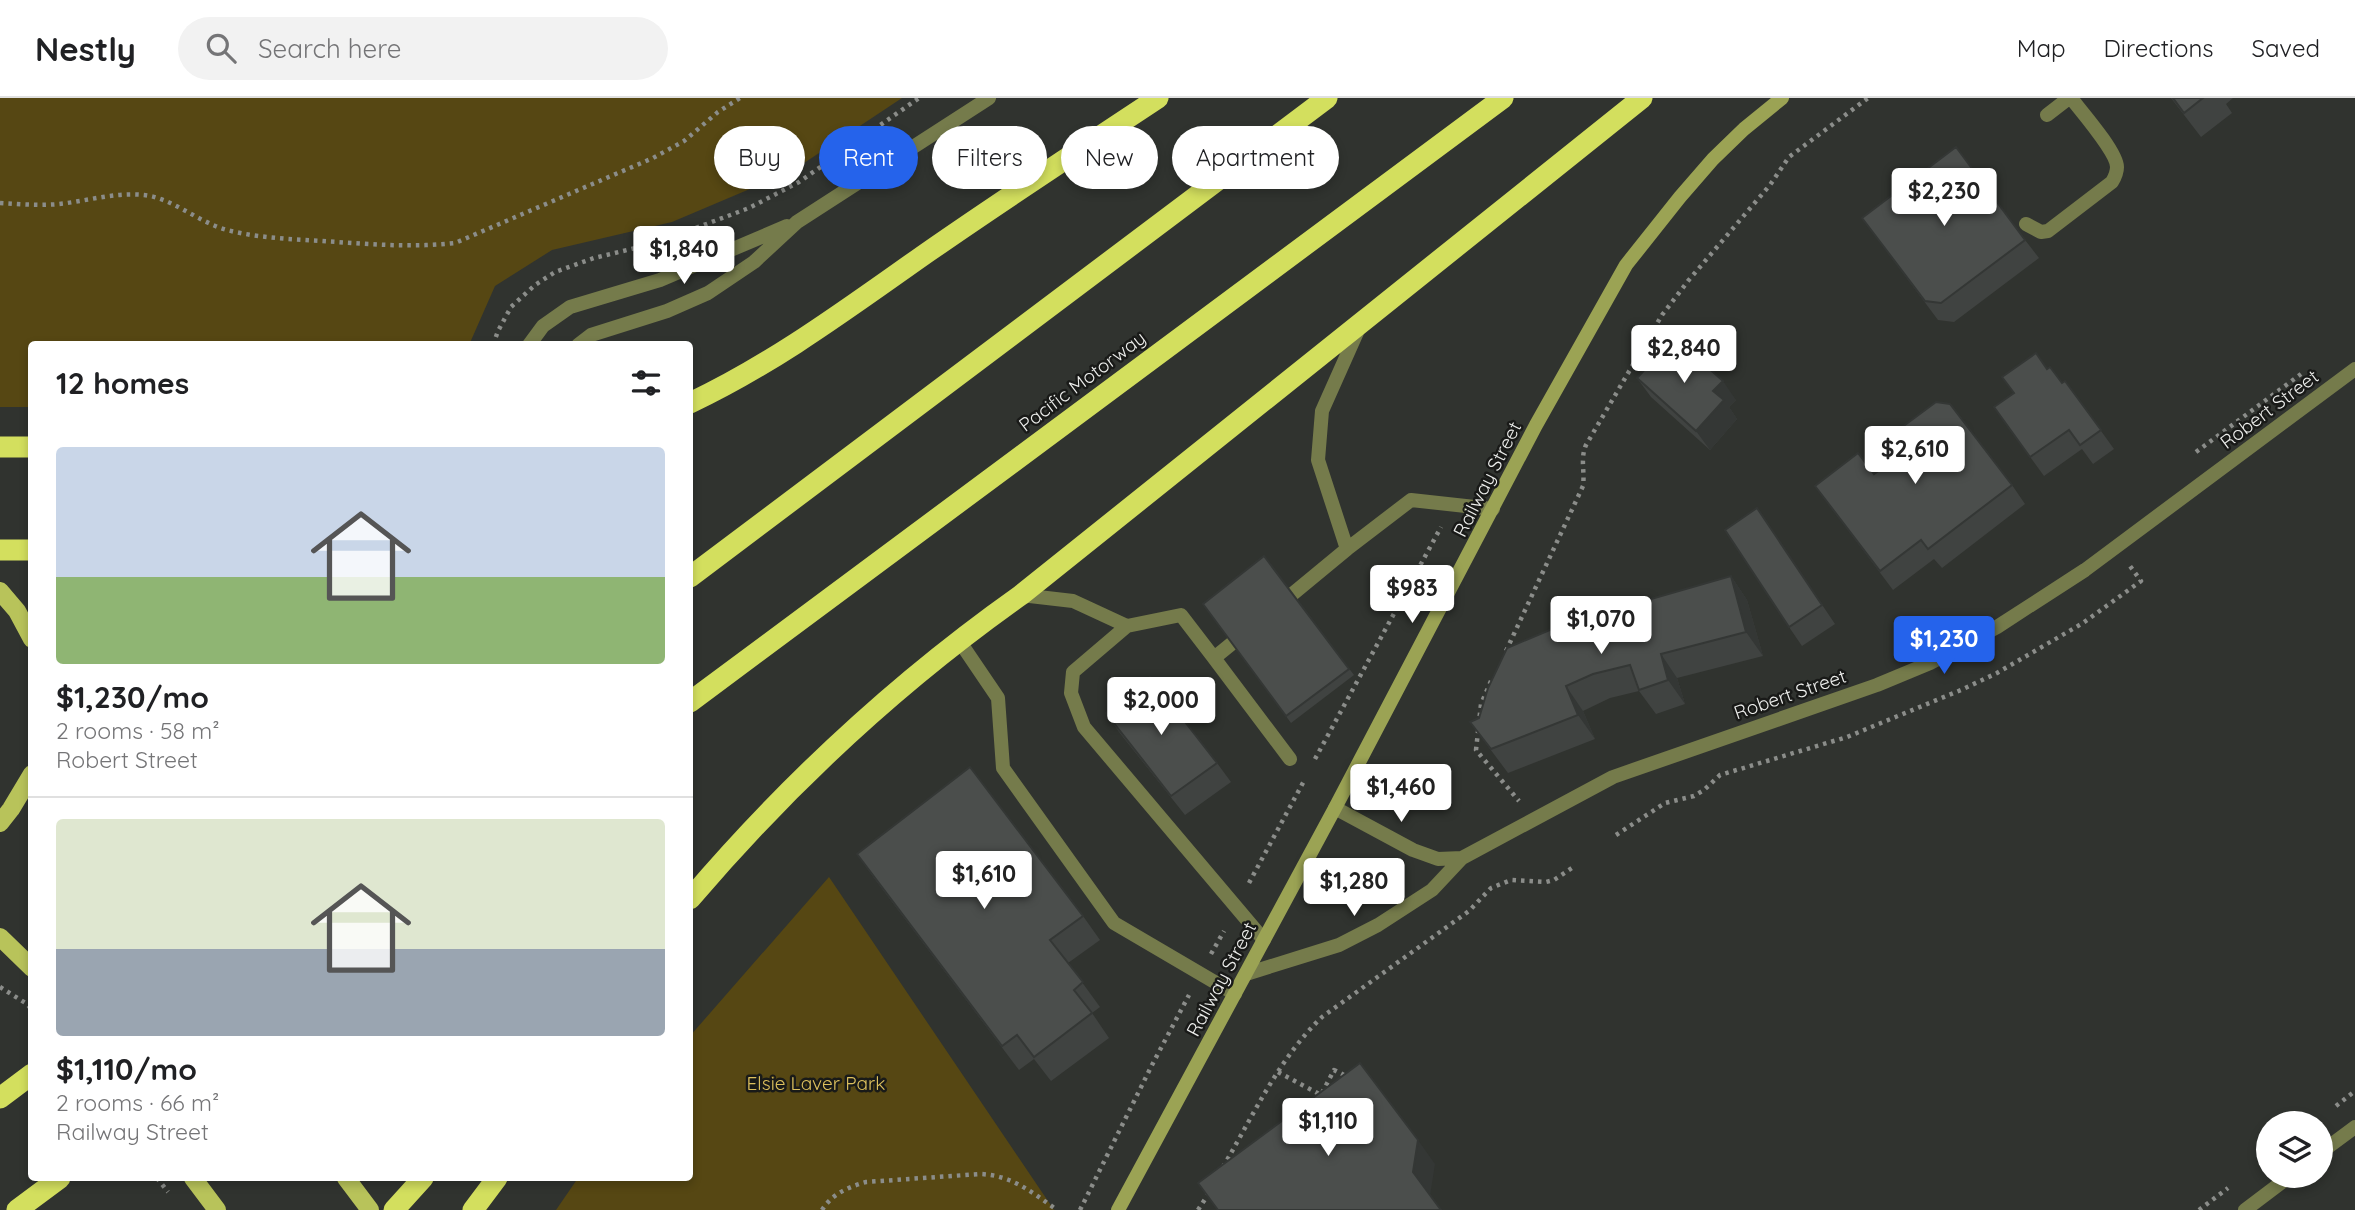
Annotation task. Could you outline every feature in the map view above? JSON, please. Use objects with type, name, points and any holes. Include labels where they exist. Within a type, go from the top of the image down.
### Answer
[{"type":"highway","points":[[693,401],[730,384],[814,332],[1003,200],[1158,98]]},
{"type":"highway","points":[[693,575],[1327,98]]},
{"type":"highway","name":"Pacific Motorway","points":[[693,700],[1503,98]]},
{"type":"highway","points":[[693,896],[763,816],[823,756],[892,694],[1642,98]]},
{"type":"highway","points":[[0,447],[28,447]]},
{"type":"highway","points":[[0,550],[28,550]]},
{"type":"highway","points":[[0,1098],[28,1077]]},
{"type":"highway","points":[[16,1210],[56,1181]]},
{"type":"highway","points":[[394,1210],[420,1181]]},
{"type":"highway","points":[[473,1210],[495,1181]]},
{"type":"main road","name":"Railway Street","points":[[1118,1210],[1335,808],[1536,425],[1626,265],[1679,197],[1713,159],[1782,98]]},
{"type":"main road","points":[[0,591],[17,611],[28,632]]},
{"type":"main road","points":[[0,823],[28,781]]},
{"type":"main road","points":[[0,937],[28,964]]},
{"type":"main road","points":[[195,1181],[217,1210]]},
{"type":"main road","points":[[348,1181],[370,1210]]},
{"type":"street","points":[[532,341],[543,326],[570,307],[660,280],[797,222],[989,98]]},
{"type":"street","points":[[2026,224],[2034,230],[2048,231],[2112,183],[2116,174],[2117,164],[2112,152],[2070,98],[2048,115]]},
{"type":"street","points":[[583,341],[591,335],[655,315],[708,293],[754,262],[797,222]]},
{"type":"street","points":[[1347,549],[1318,460],[1322,411],[1362,321]]},
{"type":"street","name":"Robert Street","points":[[1246,974],[1339,945],[1378,925],[1432,890],[1462,858],[1613,777],[1877,685],[1930,663],[1997,627],[2085,570],[2355,369]]},
{"type":"street","points":[[1214,658],[1411,499],[1493,509]]},
{"type":"street","points":[[1021,594],[1073,601],[1127,626]]},
{"type":"street","points":[[1264,940],[1084,727],[1071,693],[1073,672],[1127,626],[1181,615],[1290,759]]},
{"type":"street","points":[[958,639],[998,698],[1003,768],[1114,923],[1235,994]]},
{"type":"street","points":[[1335,808],[1413,850],[1438,859],[1462,858]]},
{"type":"street","points":[[2333,1144],[2355,1128]]},
{"type":"street","points":[[2245,1210],[2274,1188]]},
{"type":"path","points":[[0,203],[56,204],[123,194],[146,195],[224,229],[255,236],[390,246],[423,247],[456,243],[653,158],[684,141],[718,112],[740,98]]},
{"type":"path","points":[[495,341],[511,307],[535,285],[555,272],[594,258],[656,243],[749,208],[799,182],[919,98]]},
{"type":"path","points":[[1505,654],[1583,486],[1585,472],[1582,454],[1586,445],[1662,315],[1770,185],[1789,157],[1868,98]]},
{"type":"path","points":[[2195,453],[2307,371]]},
{"type":"path","points":[[1311,766],[1454,504]]},
{"type":"path","points":[[1493,679],[1481,704],[1476,750],[1522,804]]},
{"type":"path","points":[[1080,1210],[1152,1065],[1305,778]]},
{"type":"path","points":[[1517,799],[1528,793]]},
{"type":"path","points":[[1218,1176],[1278,1072],[1305,1033],[1322,1017],[1469,911],[1491,888],[1511,880],[1554,880],[1575,866]]},
{"type":"path","points":[[0,986],[28,1005]]},
{"type":"path","points":[[1278,1072],[1321,1095],[1334,1070],[1353,1080]]},
{"type":"path","points":[[822,1210],[837,1194],[866,1182],[980,1174],[1011,1180],[1057,1210]]},
{"type":"path","points":[[1198,1210],[1212,1187]]},
{"type":"green space","points":[[0,98],[902,98],[860,126],[819,126],[819,153],[805,162],[805,126],[714,126],[714,189],[750,189],[672,222],[552,250],[495,286],[471,341],[28,341],[28,407],[0,407]]},
{"type":"green space","name":"Elsie Laver Park","points":[[829,877],[1054,1210],[556,1210],[576,1181],[693,1181],[693,1033]]},
{"type":"building","points":[[2173,98],[2203,98],[2184,113]]},
{"type":"building","points":[[1956,147],[2025,240],[1941,303],[1925,301],[1862,218]]},
{"type":"building","points":[[1678,341],[1723,381],[1713,391],[1724,400],[1696,431],[1637,378],[1660,353],[1665,357]]},
{"type":"building","points":[[2036,353],[2047,369],[2050,367],[2062,383],[2065,381],[2101,430],[2080,445],[2069,430],[2030,457],[1994,407],[2014,393],[2002,377]]},
{"type":"building","points":[[1936,402],[1950,404],[2012,485],[1928,549],[1921,540],[1880,571],[1815,486],[1858,453],[1874,474],[1895,459],[1882,442]]},
{"type":"building","points":[[1757,508],[1822,605],[1789,627],[1725,530]]},
{"type":"building","points":[[1264,556],[1349,669],[1286,716],[1203,604]]},
{"type":"building","points":[[1731,576],[1746,632],[1661,654],[1668,680],[1639,690],[1630,665],[1593,674],[1566,686],[1578,715],[1491,749],[1470,722],[1479,718],[1488,688],[1507,648],[1564,624]]},
{"type":"building","points":[[1150,677],[1217,763],[1171,796],[1106,713]]},
{"type":"building","points":[[970,767],[1083,916],[1050,940],[1083,982],[1074,990],[1092,1013],[1034,1057],[1017,1035],[1002,1046],[857,854]]},
{"type":"building","points":[[1360,1063],[1418,1140],[1413,1172],[1441,1210],[1218,1210],[1198,1183]]}]
